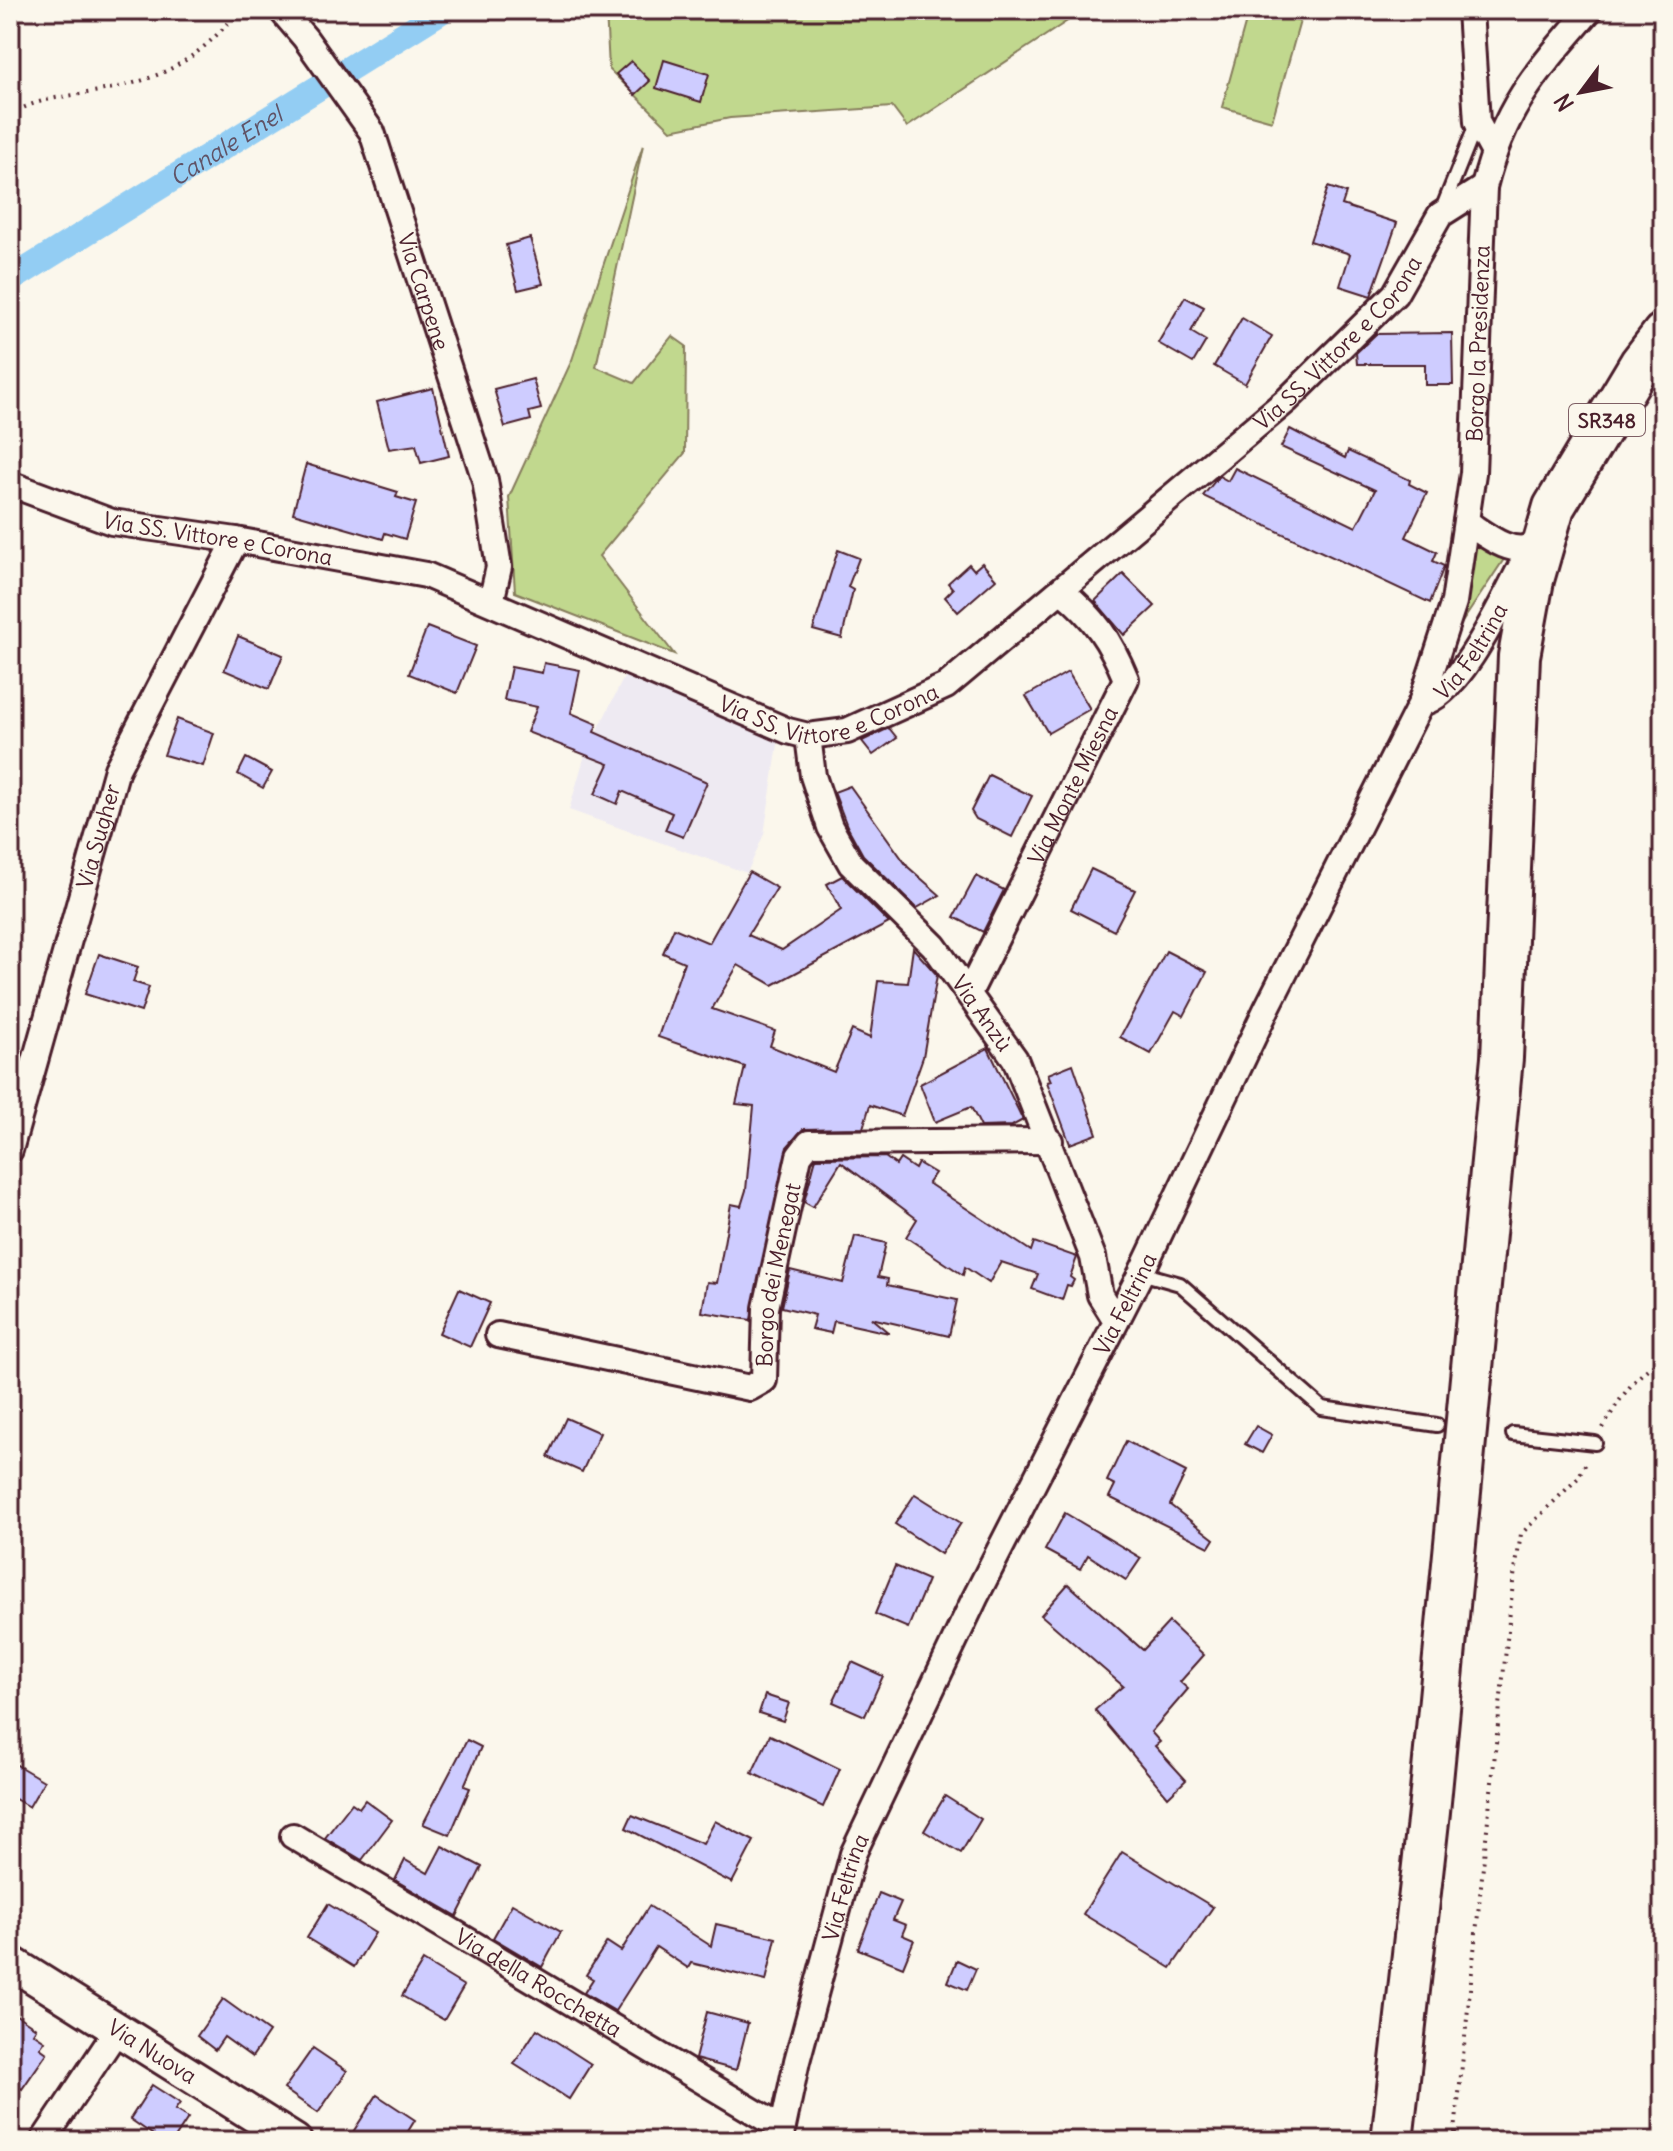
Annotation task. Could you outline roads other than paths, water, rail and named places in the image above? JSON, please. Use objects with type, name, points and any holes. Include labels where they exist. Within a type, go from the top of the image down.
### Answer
[{"type":"main road","name":"Via Feltrina","points":[[1392,2141],[1429,1812],[1502,1058],[1519,656],[1533,580],[1554,507],[1640,364],[1663,334]]},
{"type":"street","name":"Via Carpene","points":[[281,10],[305,38],[372,132],[485,480],[499,567],[491,602]]},
{"type":"street","points":[[1470,10],[1477,122],[1493,151]]},
{"type":"street","name":"Borgo la Presidenza","points":[[1421,703],[1454,602],[1473,473],[1484,187],[1493,151],[1509,112],[1533,76],[1590,10]]},
{"type":"street","name":"Via SS. Vittore e Corona","points":[[10,484],[112,522],[236,540],[426,575],[788,731],[808,736],[847,731],[946,686],[1287,400],[1395,294],[1440,215],[1484,187]]},
{"type":"street","name":"Via Feltrina","points":[[781,2135],[797,2061],[853,1854],[1115,1319],[1141,1273],[1267,1008],[1421,703],[1441,694],[1465,665],[1554,507]]},
{"type":"street","points":[[1466,522],[1509,548],[1522,550],[1532,546]]},
{"type":"street","name":"Via Sugher","points":[[10,1150],[117,769],[236,540]]},
{"type":"street","name":"Via Monte Miesna","points":[[969,993],[1126,679],[1115,651],[1092,616],[1062,591]]},
{"type":"street","name":"Via Anzù","points":[[808,736],[813,776],[830,827],[851,864],[934,946],[1015,1059],[1050,1141],[1093,1257],[1100,1295],[1115,1319]]},
{"type":"street","name":"Borgo dei Menegat","points":[[498,1335],[750,1388],[764,1380],[766,1308],[799,1156],[809,1143],[1050,1141]]},
{"type":"street","name":"Via della Rocchetta","points":[[293,1836],[781,2135]]},
{"type":"street","name":"Via Nuova","points":[[10,1962],[295,2141]]},
{"type":"street","points":[[43,2141],[117,2030]]},
{"type":"lane","points":[[1440,215],[1477,122]]},
{"type":"lane","points":[[1141,1273],[1180,1284],[1322,1408],[1437,1425]]},
{"type":"lane","points":[[1513,1434],[1595,1443]]},
{"type":"waterway","name":"Canale Enel","points":[[10,280],[443,10]]}]
